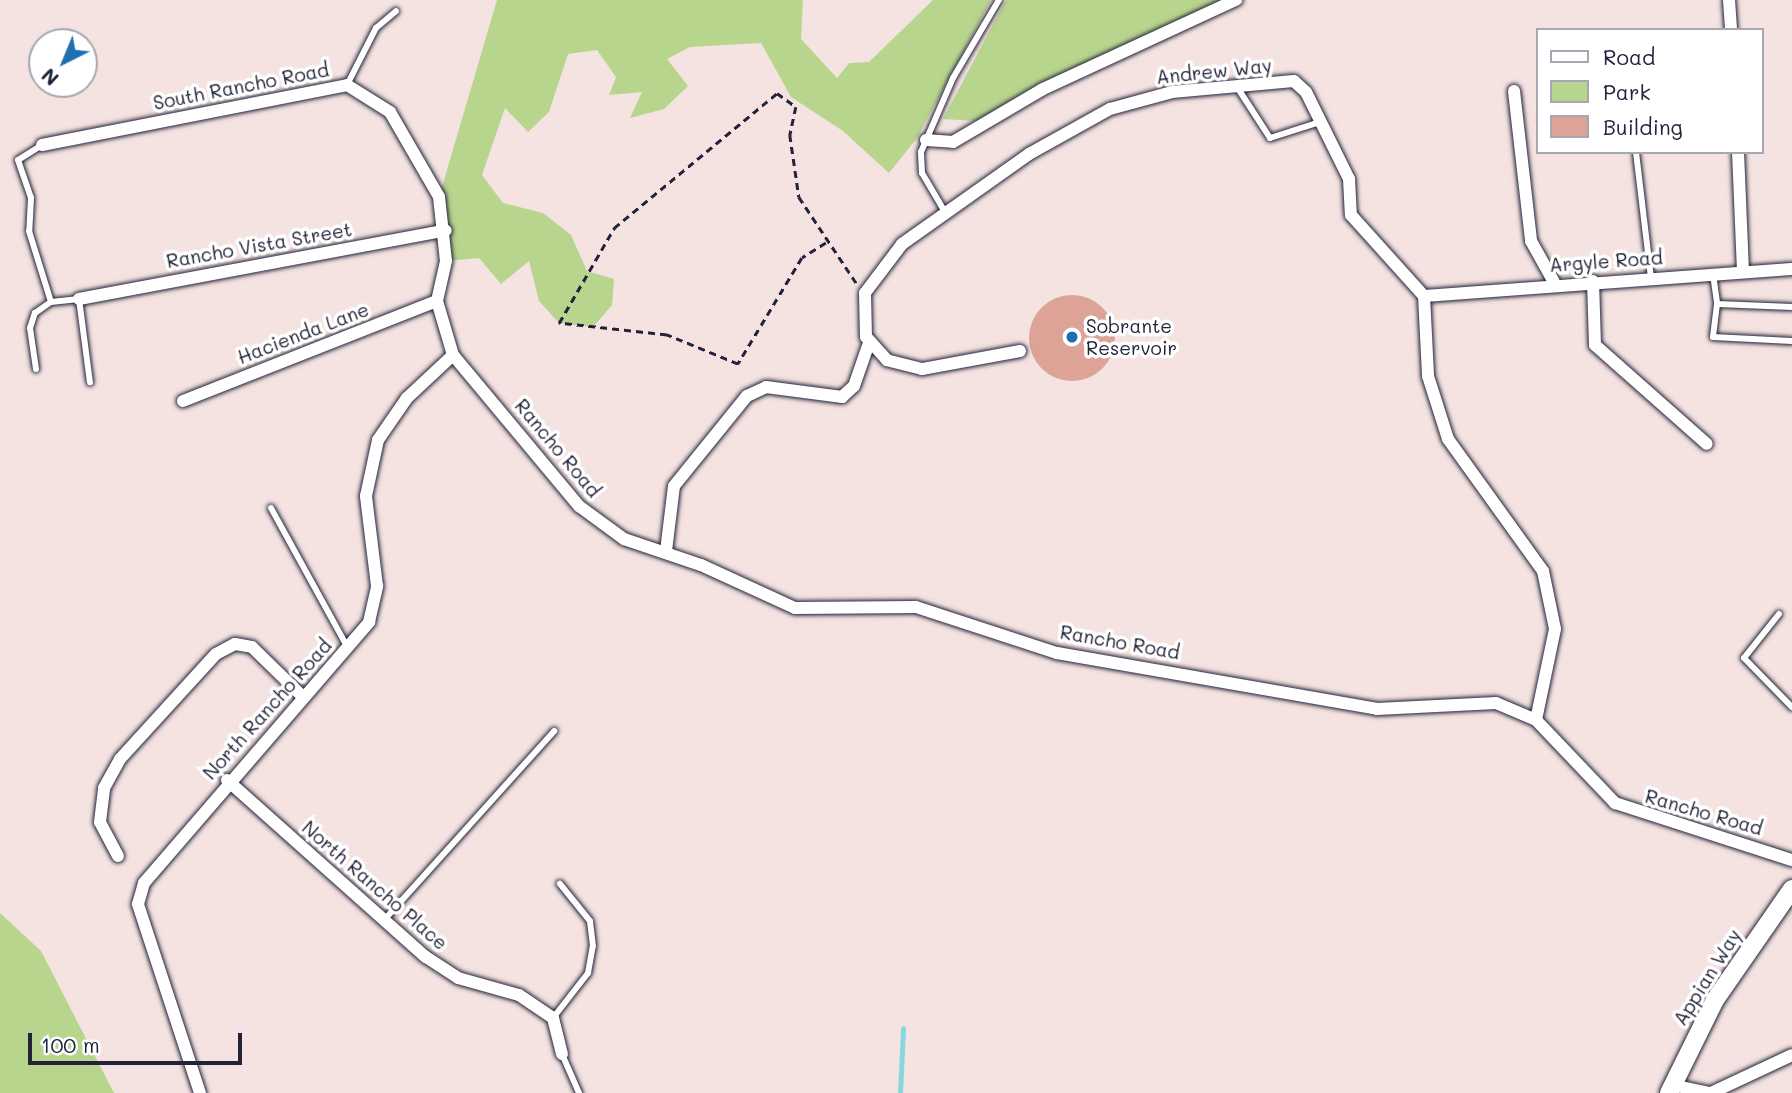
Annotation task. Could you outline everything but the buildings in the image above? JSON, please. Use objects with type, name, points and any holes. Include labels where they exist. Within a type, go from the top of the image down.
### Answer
[{"type":"main road","name":"Appian Way","points":[[1671,1089],[1722,989],[1792,889]]},
{"type":"street","points":[[926,140],[953,142],[1042,89],[1236,0]]},
{"type":"street","points":[[1729,0],[1731,28]]},
{"type":"street","name":"Andrew Way","points":[[865,293],[902,244],[945,212],[1111,109],[1172,92],[1239,90],[1294,81],[1322,121],[1349,179],[1351,215],[1424,296]]},
{"type":"street","name":"South Rancho Road","points":[[42,145],[347,85],[390,112],[411,140],[439,197],[446,230],[437,301],[453,355]]},
{"type":"street","points":[[1514,91],[1531,241],[1555,284]]},
{"type":"street","points":[[1738,154],[1742,270]]},
{"type":"street","name":"Rancho Vista Street","points":[[79,299],[446,230]]},
{"type":"street","name":"Argyle Road","points":[[1424,296],[1713,272],[1792,269]]},
{"type":"street","points":[[1593,281],[1595,345],[1707,443]]},
{"type":"street","points":[[865,293],[862,322],[869,343],[887,360],[922,369],[1020,351]]},
{"type":"street","points":[[1424,296],[1435,407],[1448,439],[1522,534],[1555,606],[1535,720]]},
{"type":"street","name":"Hacienda Lane","points":[[183,401],[437,301]]},
{"type":"street","points":[[666,551],[674,486],[747,396],[766,387],[842,397],[854,386],[869,343]]},
{"type":"street","name":"Rancho Road","points":[[453,355],[579,506],[624,539],[666,551],[795,608],[916,607],[1057,653],[1254,683],[1338,704],[1377,709],[1496,703],[1535,720],[1615,803],[1792,860]]},
{"type":"street","name":"North Rancho Road","points":[[200,1093],[138,904],[144,883],[227,780],[369,622],[377,586],[366,496],[379,440],[407,398],[453,355]]},
{"type":"street","points":[[118,856],[100,822],[104,788],[120,760],[216,654],[234,644],[252,647],[301,695]]},
{"type":"street","name":"North Rancho Place","points":[[227,780],[383,920],[458,978],[519,995],[553,1018]]},
{"type":"street","points":[[553,1018],[562,1054]]},
{"type":"street","points":[[1671,1089],[1700,1093],[1723,1090],[1792,1055]]},
{"type":"lane","points":[[945,212],[922,173],[926,140],[999,0]]},
{"type":"lane","points":[[347,85],[376,27],[396,11]]},
{"type":"lane","points":[[1239,90],[1270,138],[1322,121]]},
{"type":"lane","points":[[42,145],[18,160],[32,198],[29,231],[51,302]]},
{"type":"lane","points":[[1636,154],[1651,277]]},
{"type":"lane","points":[[1713,272],[1717,304],[1713,337],[1792,341]]},
{"type":"lane","points":[[36,369],[30,328],[35,313],[51,302],[79,299],[90,382]]},
{"type":"lane","points":[[1717,304],[1792,307]]},
{"type":"lane","points":[[271,508],[348,648]]},
{"type":"lane","points":[[1779,614],[1744,658],[1792,706]]},
{"type":"lane","points":[[383,920],[554,732]]},
{"type":"lane","points":[[553,1018],[588,973],[593,946],[590,921],[560,884]]},
{"type":"lane","points":[[562,1054],[579,1093]]},
{"type":"path","points":[[826,243],[802,258],[738,364],[667,335],[559,323],[614,228],[777,93],[796,107],[790,135],[799,197],[826,243],[865,293]]},
{"type":"green space","points":[[497,0],[803,0],[801,39],[837,78],[849,63],[869,62],[933,0],[991,0],[917,138],[889,173],[843,131],[791,97],[761,43],[690,47],[667,59],[688,86],[664,109],[630,118],[642,92],[609,95],[616,77],[597,50],[568,54],[549,112],[528,132],[505,108],[482,175],[503,203],[543,213],[571,235],[587,271],[614,279],[612,305],[593,327],[559,323],[539,301],[529,261],[501,284],[479,258],[446,261],[439,197]]},
{"type":"green space","points":[[1006,0],[1223,0],[1033,87],[977,121],[943,119]]},
{"type":"green space","points":[[0,913],[41,951],[114,1093],[0,1093]]},
{"type":"waterway","points":[[900,1093],[903,1029]]},
{"type":"place","name":"Sobrante Reservoir","points":[[1072,337]]}]
